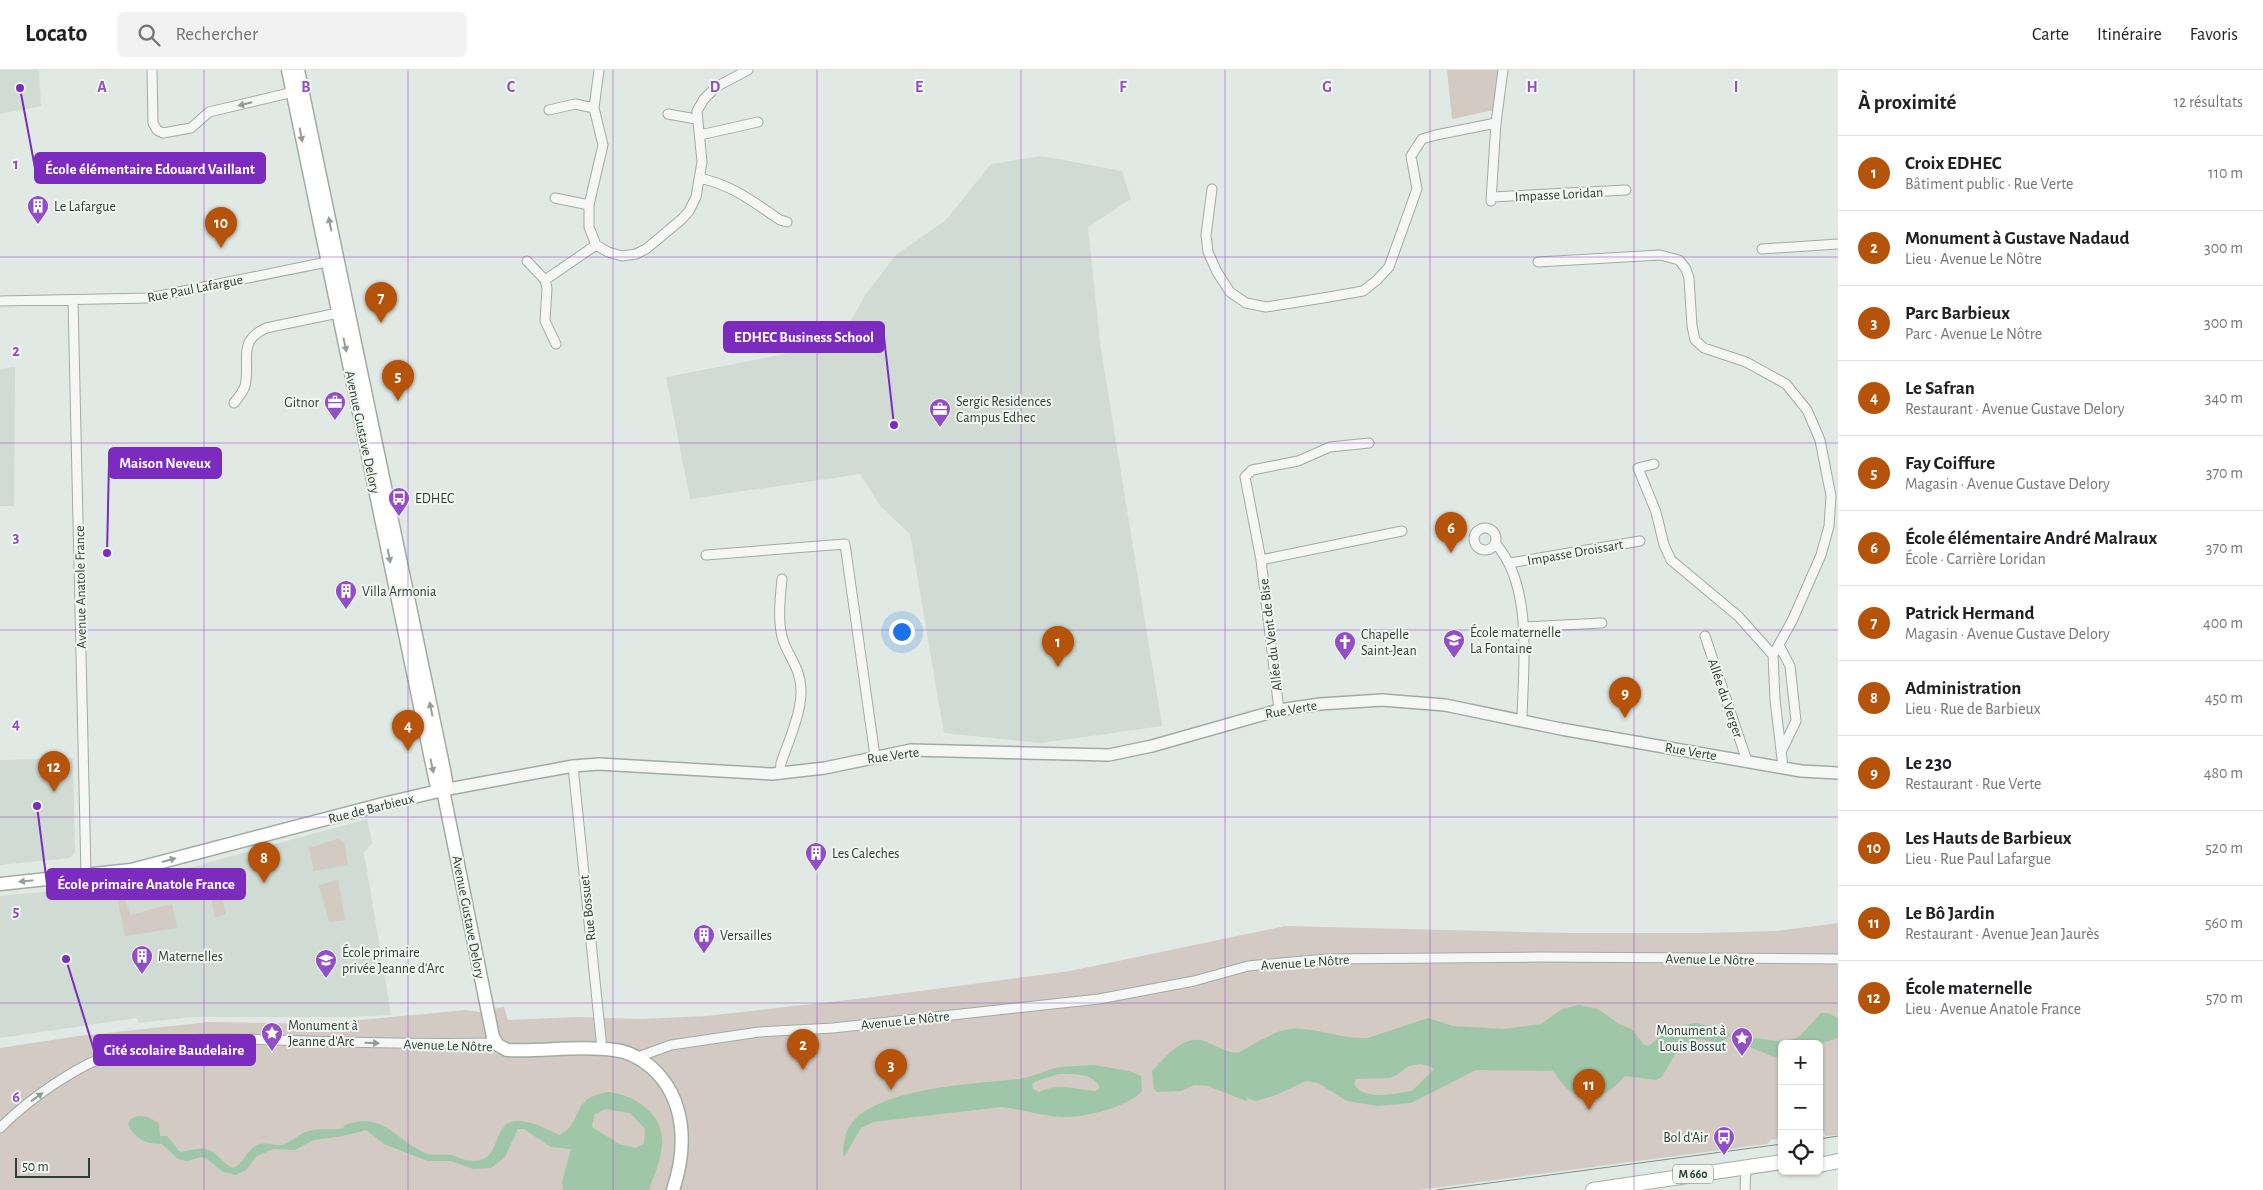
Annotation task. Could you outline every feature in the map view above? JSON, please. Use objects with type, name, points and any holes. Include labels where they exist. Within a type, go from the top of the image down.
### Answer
[{"type":"main road","name":"Avenue Gustave Delory","points":[[288,70],[446,780],[443,790],[491,1032],[496,1043]]},
{"type":"main road","name":"Avenue Gustave Delory","points":[[298,70],[332,261],[338,314],[436,783],[443,790]]},
{"type":"main road","name":"Rue de Barbieux","points":[[0,884],[131,870],[443,790]]},
{"type":"main road","name":"Avenue Le Nôtre","points":[[496,1043],[507,1050],[602,1049],[620,1051],[638,1058]]},
{"type":"main road","points":[[638,1058],[663,1079],[678,1108],[682,1129],[682,1154],[673,1190]]},
{"type":"main road","points":[[1823,1157],[1838,1155]]},
{"type":"main road","points":[[1823,1164],[1838,1161]]},
{"type":"main road","name":"M 660","points":[[1593,1190],[1640,1184],[1679,1184],[1778,1163]]},
{"type":"main road","name":"M 660","points":[[1746,1171],[1778,1170]]},
{"type":"street","points":[[152,70],[153,123],[157,130],[164,133],[191,128],[209,112],[293,92]]},
{"type":"street","points":[[599,70],[594,108],[603,145],[589,205],[589,226],[596,245],[608,252],[622,256],[636,254],[646,249],[685,216],[693,204],[700,178],[702,156],[696,119],[699,107],[712,91],[724,82],[748,70]]},
{"type":"street","points":[[1212,189],[1206,235],[1208,252],[1217,272],[1230,292],[1246,303],[1266,307],[1363,291],[1389,267],[1417,188],[1410,156],[1422,140],[1436,135],[1496,123],[1503,70]]},
{"type":"street","points":[[549,110],[576,104],[594,108]]},
{"type":"street","points":[[668,114],[696,119]]},
{"type":"street","points":[[700,135],[758,122]]},
{"type":"street","name":"Impasse Loridan","points":[[1496,123],[1491,199],[1626,190]]},
{"type":"street","points":[[700,178],[724,185],[743,194],[780,220],[787,222]]},
{"type":"street","points":[[555,198],[589,205]]},
{"type":"street","points":[[1762,249],[1838,244]]},
{"type":"street","points":[[545,280],[596,245]]},
{"type":"street","points":[[1538,262],[1660,255],[1679,260],[1686,269],[1689,278],[1692,326],[1695,340],[1704,348],[1746,362],[1786,384],[1806,410],[1820,440],[1831,496],[1829,526],[1822,556],[1792,621],[1773,655],[1775,700],[1783,767]]},
{"type":"street","name":"Rue Paul Lafargue","points":[[0,301],[157,298],[332,261]]},
{"type":"street","points":[[527,261],[545,280],[547,288],[545,321],[556,344]]},
{"type":"street","name":"Avenue Anatole France","points":[[73,300],[86,875]]},
{"type":"street","points":[[234,402],[245,384],[246,350],[249,341],[256,333],[266,328],[338,314]]},
{"type":"street","name":"Allée du Vent de Bise","points":[[1279,710],[1261,560],[1245,477],[1252,470],[1298,461],[1330,447],[1369,443]]},
{"type":"street","points":[[1654,464],[1638,468],[1656,512],[1664,545],[1671,560],[1738,616],[1773,655]]},
{"type":"street","name":"Allée du Vent de Bise","points":[[1261,560],[1402,530]]},
{"type":"street","name":"Impasse Droissart","points":[[1510,563],[1640,541]]},
{"type":"street","points":[[1495,543],[1510,563],[1519,593],[1523,627],[1522,720]]},
{"type":"street","points":[[706,555],[845,544],[875,756]]},
{"type":"street","points":[[780,774],[781,763],[800,702],[802,688],[798,670],[784,642],[780,603],[782,579]]},
{"type":"street","points":[[1523,627],[1602,623]]},
{"type":"street","name":"Allée du Verger","points":[[1705,636],[1747,761]]},
{"type":"street","points":[[1779,645],[1790,666],[1796,721],[1781,752]]},
{"type":"street","name":"Rue Verte","points":[[746,774],[780,774],[825,768],[875,756],[922,750],[1055,755],[1114,754],[1279,710],[1342,702],[1399,701],[1445,705],[1747,761],[1838,773]]},
{"type":"street","name":"Rue de Barbieux","points":[[443,790],[572,766],[631,764],[746,774]]},
{"type":"street","name":"Rue Bossuet","points":[[572,766],[602,1049]]},
{"type":"street","name":"Avenue Le Nôtre","points":[[638,1058],[677,1044],[750,1033],[832,1028],[1099,1000],[1194,981],[1248,966],[1326,959],[1532,957],[1838,959]]},
{"type":"street","name":"Avenue Le Nôtre","points":[[0,1128],[32,1100],[76,1072],[115,1053],[140,1046],[185,1041],[237,1040],[425,1044],[496,1043]]},
{"type":"street","points":[[1744,1190],[1746,1171]]},
{"type":"shaded area","points":[[0,70],[39,70],[41,106],[0,114]]},
{"type":"shaded area","points":[[1447,70],[1499,70],[1494,110],[1452,119]]},
{"type":"shaded area","points":[[1042,156],[1122,171],[1131,199],[1088,227],[1100,343],[1162,726],[1041,743],[944,733],[910,534],[881,507],[860,474],[690,499],[666,377],[838,344],[866,294],[896,255],[946,220],[991,164]]},
{"type":"shaded area","points":[[15,367],[14,506],[0,506],[0,369]]},
{"type":"shaded area","points":[[73,758],[75,852],[70,858],[0,865],[0,760]]},
{"type":"shaded area","points":[[367,819],[372,843],[364,853],[391,1015],[349,1017],[193,1017],[139,1023],[137,1018],[0,1038],[0,896],[130,884]]},
{"type":"shaded area","points":[[338,839],[344,842],[348,865],[314,871],[309,848]]},
{"type":"shaded area","points":[[159,875],[161,884],[124,895],[130,915],[172,904],[177,928],[125,936],[115,887],[154,879]]},
{"type":"shaded area","points":[[338,880],[345,920],[329,922],[319,885]]},
{"type":"shaded area","points":[[218,882],[226,914],[215,918],[209,885]]},
{"type":"shaded area","points":[[1838,923],[1838,1135],[1825,1136],[1823,1132],[1823,1040],[1778,1040],[1778,1139],[1771,1140],[1767,1144],[1419,1190],[0,1190],[0,1048],[79,1036],[209,1022],[318,1024],[466,1010],[479,1012],[504,1007],[508,1020],[577,1017],[641,1019],[707,1016],[882,996],[1070,971],[1285,926],[1569,933],[1776,931]]},
{"type":"shaded area","points":[[1579,1005],[1598,1009],[1619,1024],[1632,1029],[1644,1045],[1649,1046],[1663,1034],[1674,1036],[1689,1024],[1697,1023],[1731,1034],[1721,1043],[1699,1039],[1675,1054],[1662,1077],[1656,1080],[1625,1076],[1605,1093],[1587,1098],[1578,1096],[1570,1091],[1553,1071],[1476,1070],[1411,1103],[1378,1106],[1347,1101],[1318,1083],[1306,1081],[1276,1095],[1256,1101],[1247,1098],[1246,1101],[1208,1086],[1194,1085],[1181,1091],[1157,1092],[1154,1089],[1152,1071],[1175,1049],[1189,1041],[1204,1041],[1224,1050],[1237,1053],[1271,1035],[1291,1029],[1368,1038],[1428,1018],[1453,1026],[1504,1029],[1541,1024],[1562,1009]],"holes":[[[1420,1064],[1432,1067],[1433,1070],[1412,1091],[1372,1095],[1359,1090],[1354,1084],[1356,1079],[1389,1078],[1409,1066]]]},
{"type":"shaded area","points":[[1821,1013],[1828,1013],[1838,1018],[1838,1038],[1823,1043],[1823,1040],[1789,1040],[1799,1037]]},
{"type":"shaded area","points":[[1755,1038],[1778,1041],[1778,1057],[1750,1047],[1750,1042]]},
{"type":"shaded area","points":[[1094,1065],[1129,1071],[1141,1076],[1142,1091],[1127,1102],[1116,1107],[1082,1116],[1062,1117],[1001,1107],[873,1122],[861,1128],[844,1157],[845,1139],[853,1122],[870,1108],[893,1098],[948,1086],[1019,1079],[1060,1067]],"holes":[[[1059,1074],[1083,1075],[1093,1079],[1100,1088],[1096,1091],[1054,1087],[1039,1092],[1033,1089],[1032,1084],[1036,1081]]]},
{"type":"shaded area","points":[[609,1092],[631,1098],[641,1104],[656,1119],[662,1140],[661,1152],[649,1190],[563,1190],[562,1182],[571,1149],[551,1147],[524,1129],[518,1129],[505,1157],[491,1168],[473,1169],[451,1161],[428,1161],[384,1144],[366,1130],[343,1136],[314,1140],[295,1150],[273,1149],[257,1156],[246,1170],[236,1175],[223,1172],[206,1158],[201,1157],[187,1161],[178,1159],[162,1144],[142,1140],[128,1124],[134,1117],[147,1117],[159,1124],[160,1136],[167,1136],[180,1152],[200,1149],[207,1150],[214,1153],[233,1168],[259,1144],[282,1145],[303,1133],[321,1129],[345,1128],[343,1126],[357,1122],[378,1124],[387,1128],[414,1147],[428,1154],[454,1155],[466,1160],[478,1161],[492,1151],[502,1129],[508,1123],[517,1121],[528,1122],[560,1135],[572,1124],[583,1104],[588,1099]],"holes":[[[605,1109],[630,1113],[645,1129],[644,1144],[636,1148],[619,1144],[592,1127],[594,1115]]]},
{"type":"tram line","points":[[1823,1138],[1838,1136]]},
{"type":"tram line","points":[[1437,1190],[1778,1145]]},
{"type":"place","name":"École élémentaire Edouard Vaillant","points":[[20,88]]},
{"type":"place","name":"Le Lafargue","points":[[38,225]]},
{"type":"place","name":"Les Hauts de Barbieux","points":[[221,248]]},
{"type":"place","name":"Patrick Hermand","points":[[381,323]]},
{"type":"place","name":"Fay Coiffure","points":[[398,401]]},
{"type":"place","name":"Gitnor","points":[[335,421]]},
{"type":"place","name":"EDHEC Business School","points":[[894,425]]},
{"type":"place","name":"Sergic Residences Campus Edhec","points":[[940,428]]},
{"type":"place","name":"EDHEC","points":[[399,517]]},
{"type":"place","name":"Maison Neveux","points":[[107,553]]},
{"type":"place","name":"École élémentaire André Malraux","points":[[1451,553]]},
{"type":"place","name":"Villa Armonia","points":[[346,610]]},
{"type":"place","name":"École maternelle La Fontaine","points":[[1454,659]]},
{"type":"place","name":"Chapelle Saint-Jean","points":[[1345,661]]},
{"type":"place","name":"Croix EDHEC","points":[[1058,667]]},
{"type":"place","name":"Le 230","points":[[1625,718]]},
{"type":"place","name":"Le Safran","points":[[408,751]]},
{"type":"place","name":"École maternelle","points":[[54,792]]},
{"type":"place","name":"École primaire Anatole France","points":[[37,806]]},
{"type":"place","name":"Les Caleches","points":[[816,872]]},
{"type":"place","name":"Administration","points":[[264,883]]},
{"type":"place","name":"Versailles","points":[[704,954]]},
{"type":"place","name":"Cité scolaire Baudelaire","points":[[66,959]]},
{"type":"place","name":"Maternelles","points":[[142,975]]},
{"type":"place","name":"École primaire privée Jeanne d'Arc","points":[[326,979]]},
{"type":"place","name":"Monument à Jeanne d'Arc","points":[[272,1052]]},
{"type":"place","name":"Monument à Louis Bossut","points":[[1742,1057]]},
{"type":"place","name":"Monument à Gustave Nadaud","points":[[803,1070]]},
{"type":"place","name":"Parc Barbieux","points":[[891,1090]]},
{"type":"place","name":"Le Bô Jardin","points":[[1589,1110]]},
{"type":"place","name":"Bol d'Air","points":[[1724,1156]]}]
